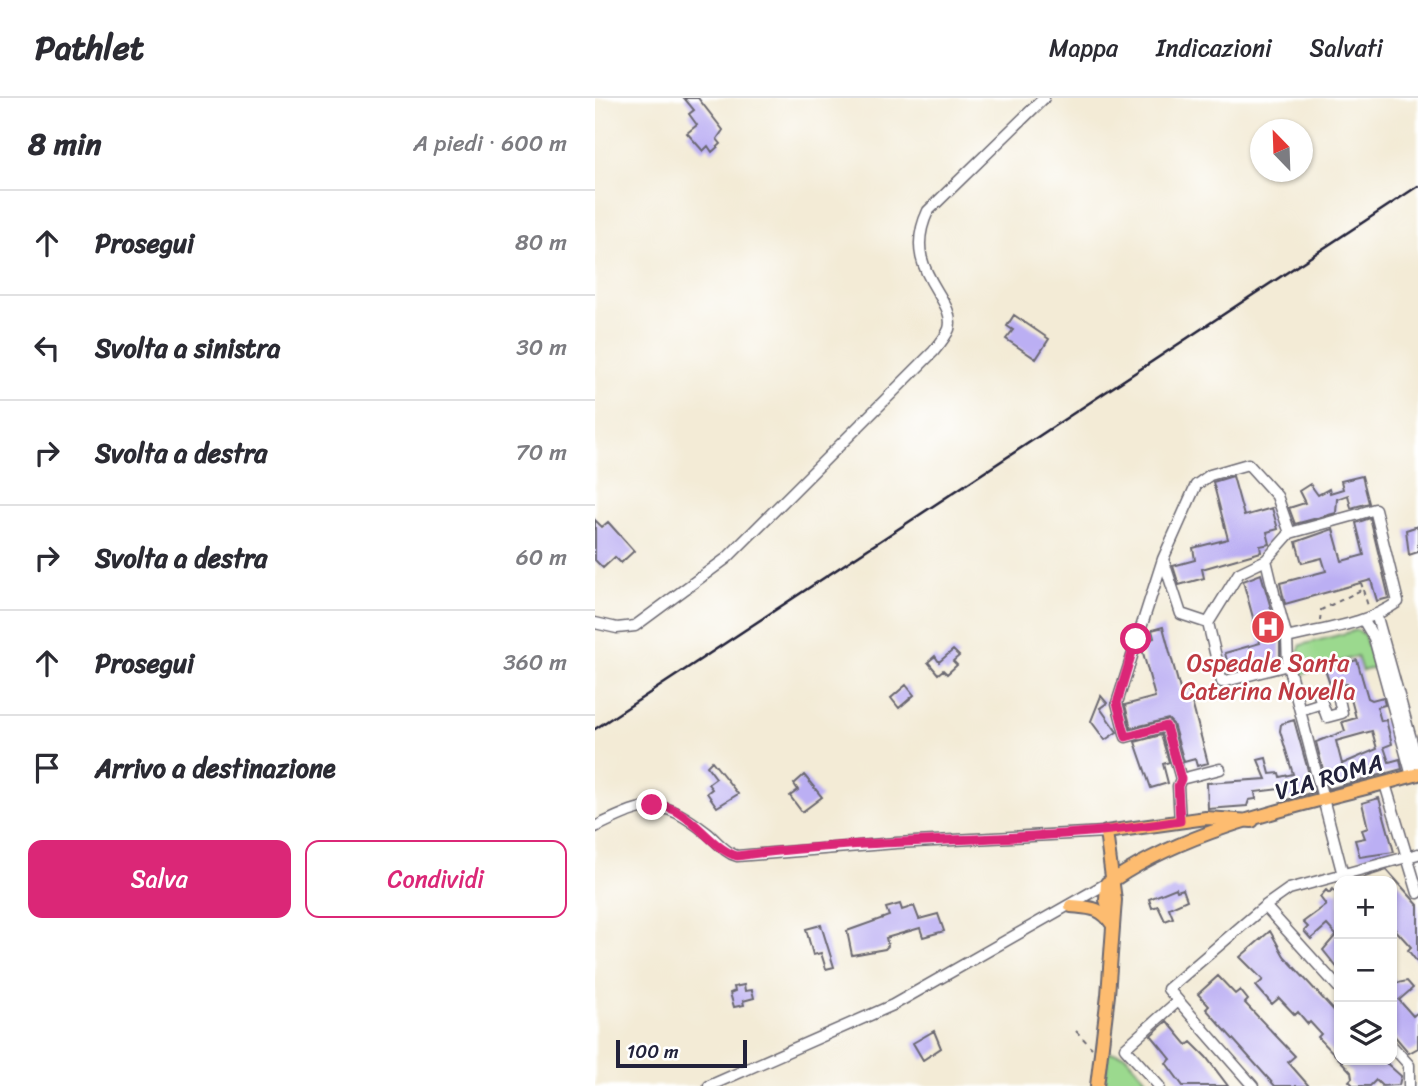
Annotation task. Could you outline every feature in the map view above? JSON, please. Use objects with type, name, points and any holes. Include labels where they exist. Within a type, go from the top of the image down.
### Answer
[{"type":"main road","name":"VIA ROMA","points":[[1111,881],[1158,854],[1252,821],[1385,783],[1415,768]]},
{"type":"main road","points":[[1097,1086],[1108,995],[1112,921],[1106,900],[1111,881],[1107,832],[1230,817],[1252,821]]},
{"type":"main road","points":[[1071,906],[1096,909],[1112,921]]},
{"type":"street","points":[[595,623],[617,628],[635,626],[727,558],[933,352],[949,330],[949,317],[947,306],[923,270],[919,229],[928,211],[1044,98]]},
{"type":"street","points":[[1180,821],[1178,786],[1181,779],[1166,726],[1126,737],[1117,703],[1163,559],[1196,485],[1210,475],[1248,464],[1277,496],[1290,533]]},
{"type":"street","points":[[1287,638],[1377,617],[1398,602],[1375,509],[1290,533],[1266,560],[1239,573],[1208,623],[1222,682],[1288,665]]},
{"type":"street","points":[[1163,559],[1181,614],[1208,623]]},
{"type":"street","points":[[1266,560],[1287,638],[1288,665],[1343,875]]},
{"type":"street","points":[[1377,617],[1415,768]]},
{"type":"street","points":[[1364,621],[1374,638],[1415,768]]},
{"type":"street","points":[[1300,710],[1322,703]]},
{"type":"street","points":[[1181,779],[1220,769]]},
{"type":"street","points":[[1385,783],[1418,892]]},
{"type":"street","points":[[595,827],[638,808],[660,804],[679,813],[737,856],[896,843],[1107,832]]},
{"type":"street","points":[[1253,1086],[1168,989],[1265,906],[1289,889],[1418,854]]},
{"type":"street","points":[[709,1086],[893,1006],[1111,881]]},
{"type":"street","points":[[1265,906],[1334,982]]},
{"type":"street","points":[[1159,1086],[1125,1048],[1178,1001]]},
{"type":"street","points":[[1397,1050],[1414,1062],[1409,1086]]},
{"type":"path","points":[[1361,583],[1368,606]]},
{"type":"path","points":[[1325,628],[1318,617],[1321,610],[1363,589]]},
{"type":"green space","points":[[1357,630],[1364,634],[1374,668],[1362,671],[1357,656],[1298,676],[1294,659],[1301,645]]},
{"type":"green space","points":[[1108,1052],[1125,1055],[1152,1086],[1105,1086]]},
{"type":"building","points":[[684,98],[698,98],[723,130],[717,139],[721,144],[712,152],[708,146],[703,151],[687,133],[697,125],[689,114],[694,110]]},
{"type":"building","points":[[1014,315],[1049,339],[1036,359],[1006,339],[1013,330],[1007,326]]},
{"type":"building","points":[[1233,476],[1244,516],[1272,508],[1278,529],[1267,532],[1270,544],[1260,546],[1261,552],[1202,569],[1204,578],[1179,585],[1173,566],[1195,560],[1193,548],[1228,539],[1213,482]]},
{"type":"building","points":[[1362,476],[1369,503],[1351,508],[1348,495],[1337,499],[1336,513],[1295,524],[1289,508],[1305,503],[1299,491],[1310,484],[1318,495],[1329,489],[1330,493],[1343,489],[1341,481]]},
{"type":"building","points":[[1370,518],[1389,598],[1377,601],[1371,580],[1285,604],[1280,583],[1326,571],[1322,558],[1302,563],[1296,542],[1333,529],[1342,561],[1364,555],[1356,523]]},
{"type":"building","points":[[595,520],[602,527],[608,522],[634,551],[621,563],[615,557],[603,568],[595,560]]},
{"type":"building","points":[[1418,526],[1418,552],[1409,555],[1406,530]]},
{"type":"building","points":[[1261,574],[1280,639],[1280,659],[1230,672],[1225,653],[1260,643],[1243,581]]},
{"type":"building","points":[[1163,627],[1181,693],[1189,691],[1208,763],[1197,766],[1195,759],[1184,762],[1173,724],[1168,719],[1131,728],[1125,705],[1155,697],[1142,649],[1145,641],[1154,638],[1152,630]]},
{"type":"building","points":[[953,650],[959,656],[953,661],[957,665],[947,674],[943,670],[938,674],[928,662],[935,656],[939,662]]},
{"type":"building","points":[[1357,660],[1368,698],[1372,700],[1383,697],[1385,705],[1377,707],[1381,721],[1386,720],[1392,744],[1384,747],[1389,762],[1400,759],[1402,769],[1328,789],[1316,742],[1345,731],[1342,722],[1356,718],[1347,684],[1330,684],[1325,669]],"holes":[[[1372,731],[1377,749],[1342,764],[1336,741]]]},
{"type":"building","points":[[906,685],[914,695],[899,708],[891,698]]},
{"type":"building","points":[[1101,696],[1107,703],[1100,708],[1117,732],[1105,740],[1091,721]]},
{"type":"building","points":[[1294,720],[1314,792],[1286,800],[1282,799],[1279,789],[1255,792],[1256,799],[1249,800],[1247,806],[1208,809],[1207,783],[1266,779],[1258,760],[1266,758],[1270,774],[1279,773],[1280,777],[1293,774],[1280,731],[1281,724]]},
{"type":"building","points":[[1161,735],[1169,762],[1163,764],[1168,783],[1151,788],[1135,742]]},
{"type":"building","points":[[712,761],[738,794],[717,807],[707,793],[712,789],[708,784],[716,778],[707,766]]},
{"type":"building","points":[[804,775],[822,797],[802,812],[790,796],[798,790],[794,784]]},
{"type":"building","points":[[1379,798],[1394,852],[1360,857],[1355,840],[1365,838],[1362,830],[1368,828],[1362,803]]},
{"type":"building","points":[[1387,870],[1392,876],[1368,876]]},
{"type":"building","points":[[1397,881],[1418,905],[1418,963],[1408,950],[1411,947],[1397,932]]},
{"type":"building","points":[[1176,888],[1177,891],[1183,889],[1187,900],[1169,908],[1173,918],[1165,921],[1158,906],[1152,908],[1149,899]]},
{"type":"building","points":[[1326,890],[1329,893],[1334,890],[1334,933],[1327,925],[1311,939],[1304,931],[1308,927],[1303,922],[1326,905],[1320,897]]},
{"type":"building","points":[[900,904],[902,910],[914,906],[919,919],[938,914],[944,931],[923,937],[920,928],[886,938],[888,946],[885,949],[852,955],[847,931],[889,916],[886,908]]},
{"type":"building","points":[[821,925],[834,967],[826,969],[821,953],[813,955],[806,929]]},
{"type":"building","points":[[1270,931],[1284,956],[1334,1011],[1334,1054],[1318,1037],[1321,1034],[1298,1012],[1295,1015],[1279,998],[1272,1004],[1256,986],[1263,980],[1240,957]]},
{"type":"building","points":[[1334,937],[1334,964],[1323,950]]},
{"type":"building","points":[[1218,976],[1235,994],[1240,990],[1248,1000],[1245,1003],[1295,1056],[1288,1062],[1309,1086],[1275,1086],[1206,1009],[1209,1006],[1198,994]]},
{"type":"building","points":[[1407,981],[1413,988],[1399,1000],[1413,1016],[1418,1012],[1418,1048],[1409,1053],[1397,1039],[1397,982]]},
{"type":"building","points":[[744,985],[745,991],[752,990],[754,998],[743,1001],[744,1005],[734,1007],[730,993],[735,991],[734,987]]},
{"type":"building","points":[[1167,1021],[1187,1045],[1191,1042],[1206,1057],[1228,1086],[1183,1086],[1166,1063],[1171,1059],[1151,1035]]},
{"type":"building","points":[[934,1031],[941,1048],[923,1060],[913,1043]]},
{"type":"building","points":[[1345,1065],[1389,1065],[1401,1076],[1399,1085],[1382,1086],[1376,1080],[1370,1086],[1354,1086],[1349,1081],[1352,1078],[1351,1072]]},
{"type":"railway","points":[[595,729],[1418,186]]},
{"type":"place","name":"Ospedale Santa Caterina Novella","points":[[1268,627]]},
{"type":"route","points":[[652,805],[660,804],[679,813],[709,834],[727,852],[737,856],[772,851],[1107,832],[1180,821],[1178,786],[1181,779],[1166,726],[1126,737],[1117,703],[1136,639]]}]
